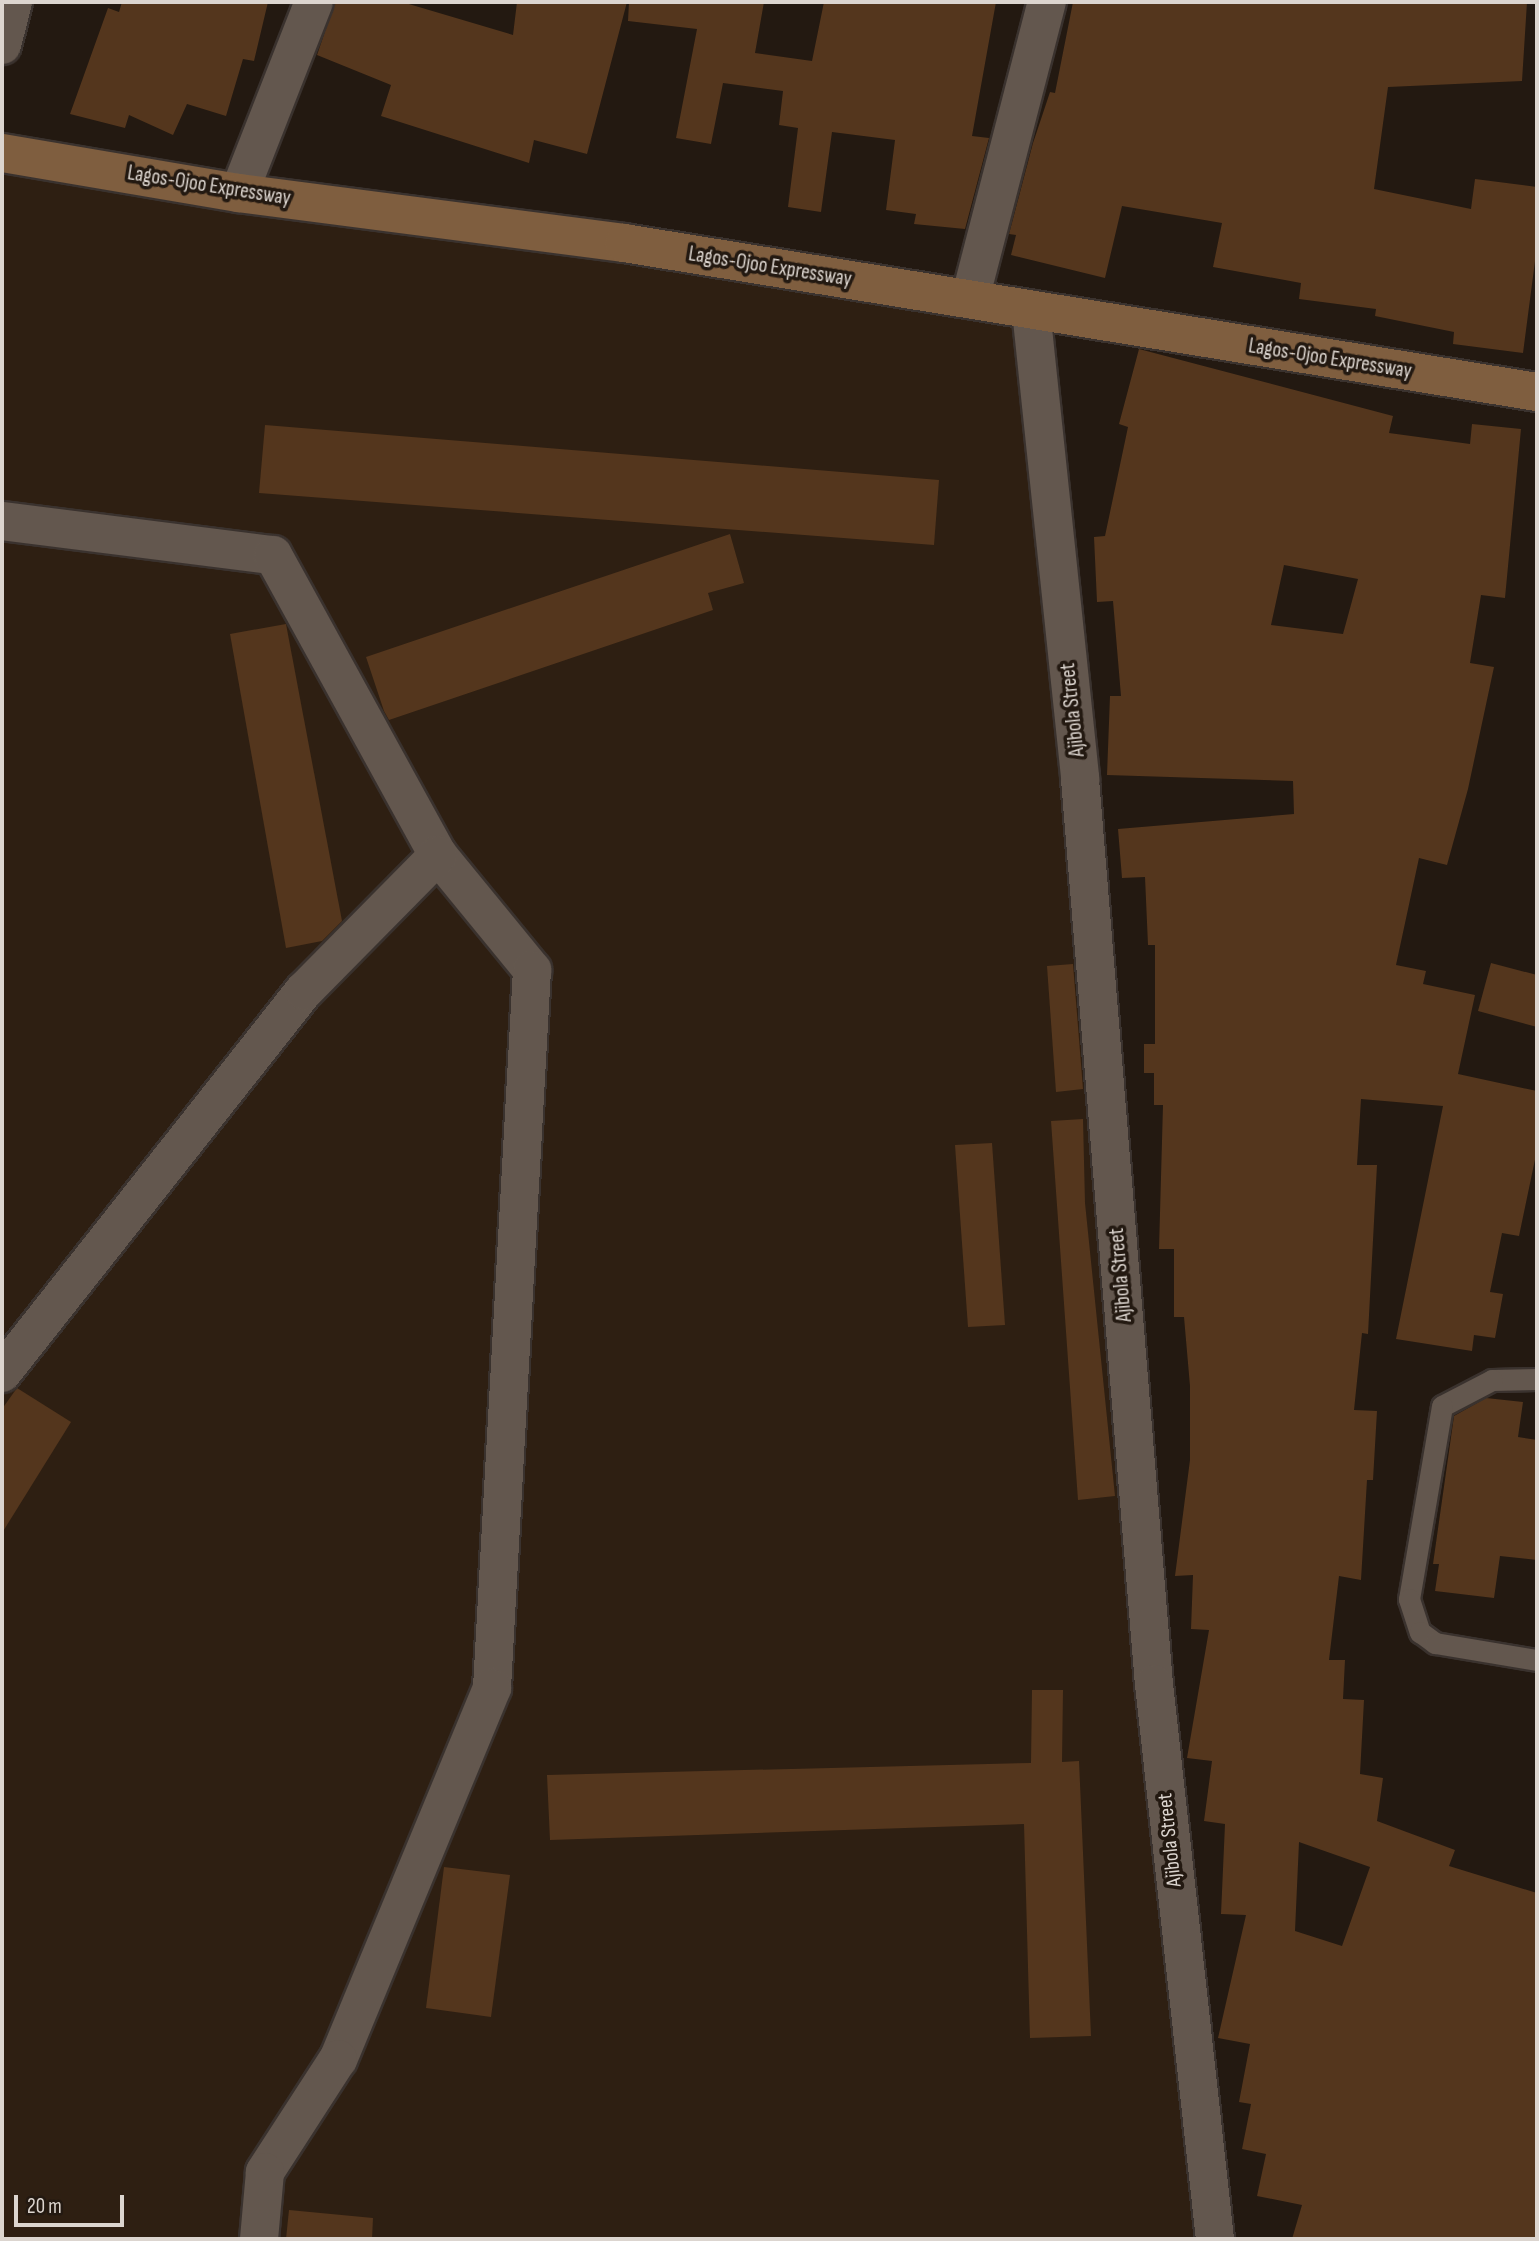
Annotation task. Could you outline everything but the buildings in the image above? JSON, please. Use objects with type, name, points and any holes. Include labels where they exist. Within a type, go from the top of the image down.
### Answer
[{"type":"main road","name":"Lagos-Ojoo Expressway","points":[[2,153],[239,193],[624,243],[1537,392]]},
{"type":"street","points":[[2,45],[13,2]]},
{"type":"street","points":[[239,193],[314,2]]},
{"type":"street","points":[[970,299],[1047,2]]},
{"type":"street","name":"Ajibola Street","points":[[1031,310],[1080,779],[1154,1684],[1215,2239]]},
{"type":"street","points":[[2,521],[273,555],[438,855],[532,970],[492,1688],[338,2059],[265,2172],[259,2239]]},
{"type":"street","points":[[2,1373],[304,991],[438,855]]},
{"type":"lane","points":[[1537,1379],[1492,1380],[1442,1406],[1409,1599],[1420,1632],[1435,1643],[1537,1660]]},
{"type":"shaded area","points":[[2,141],[1031,310],[1201,2239],[2,2239]]}]
